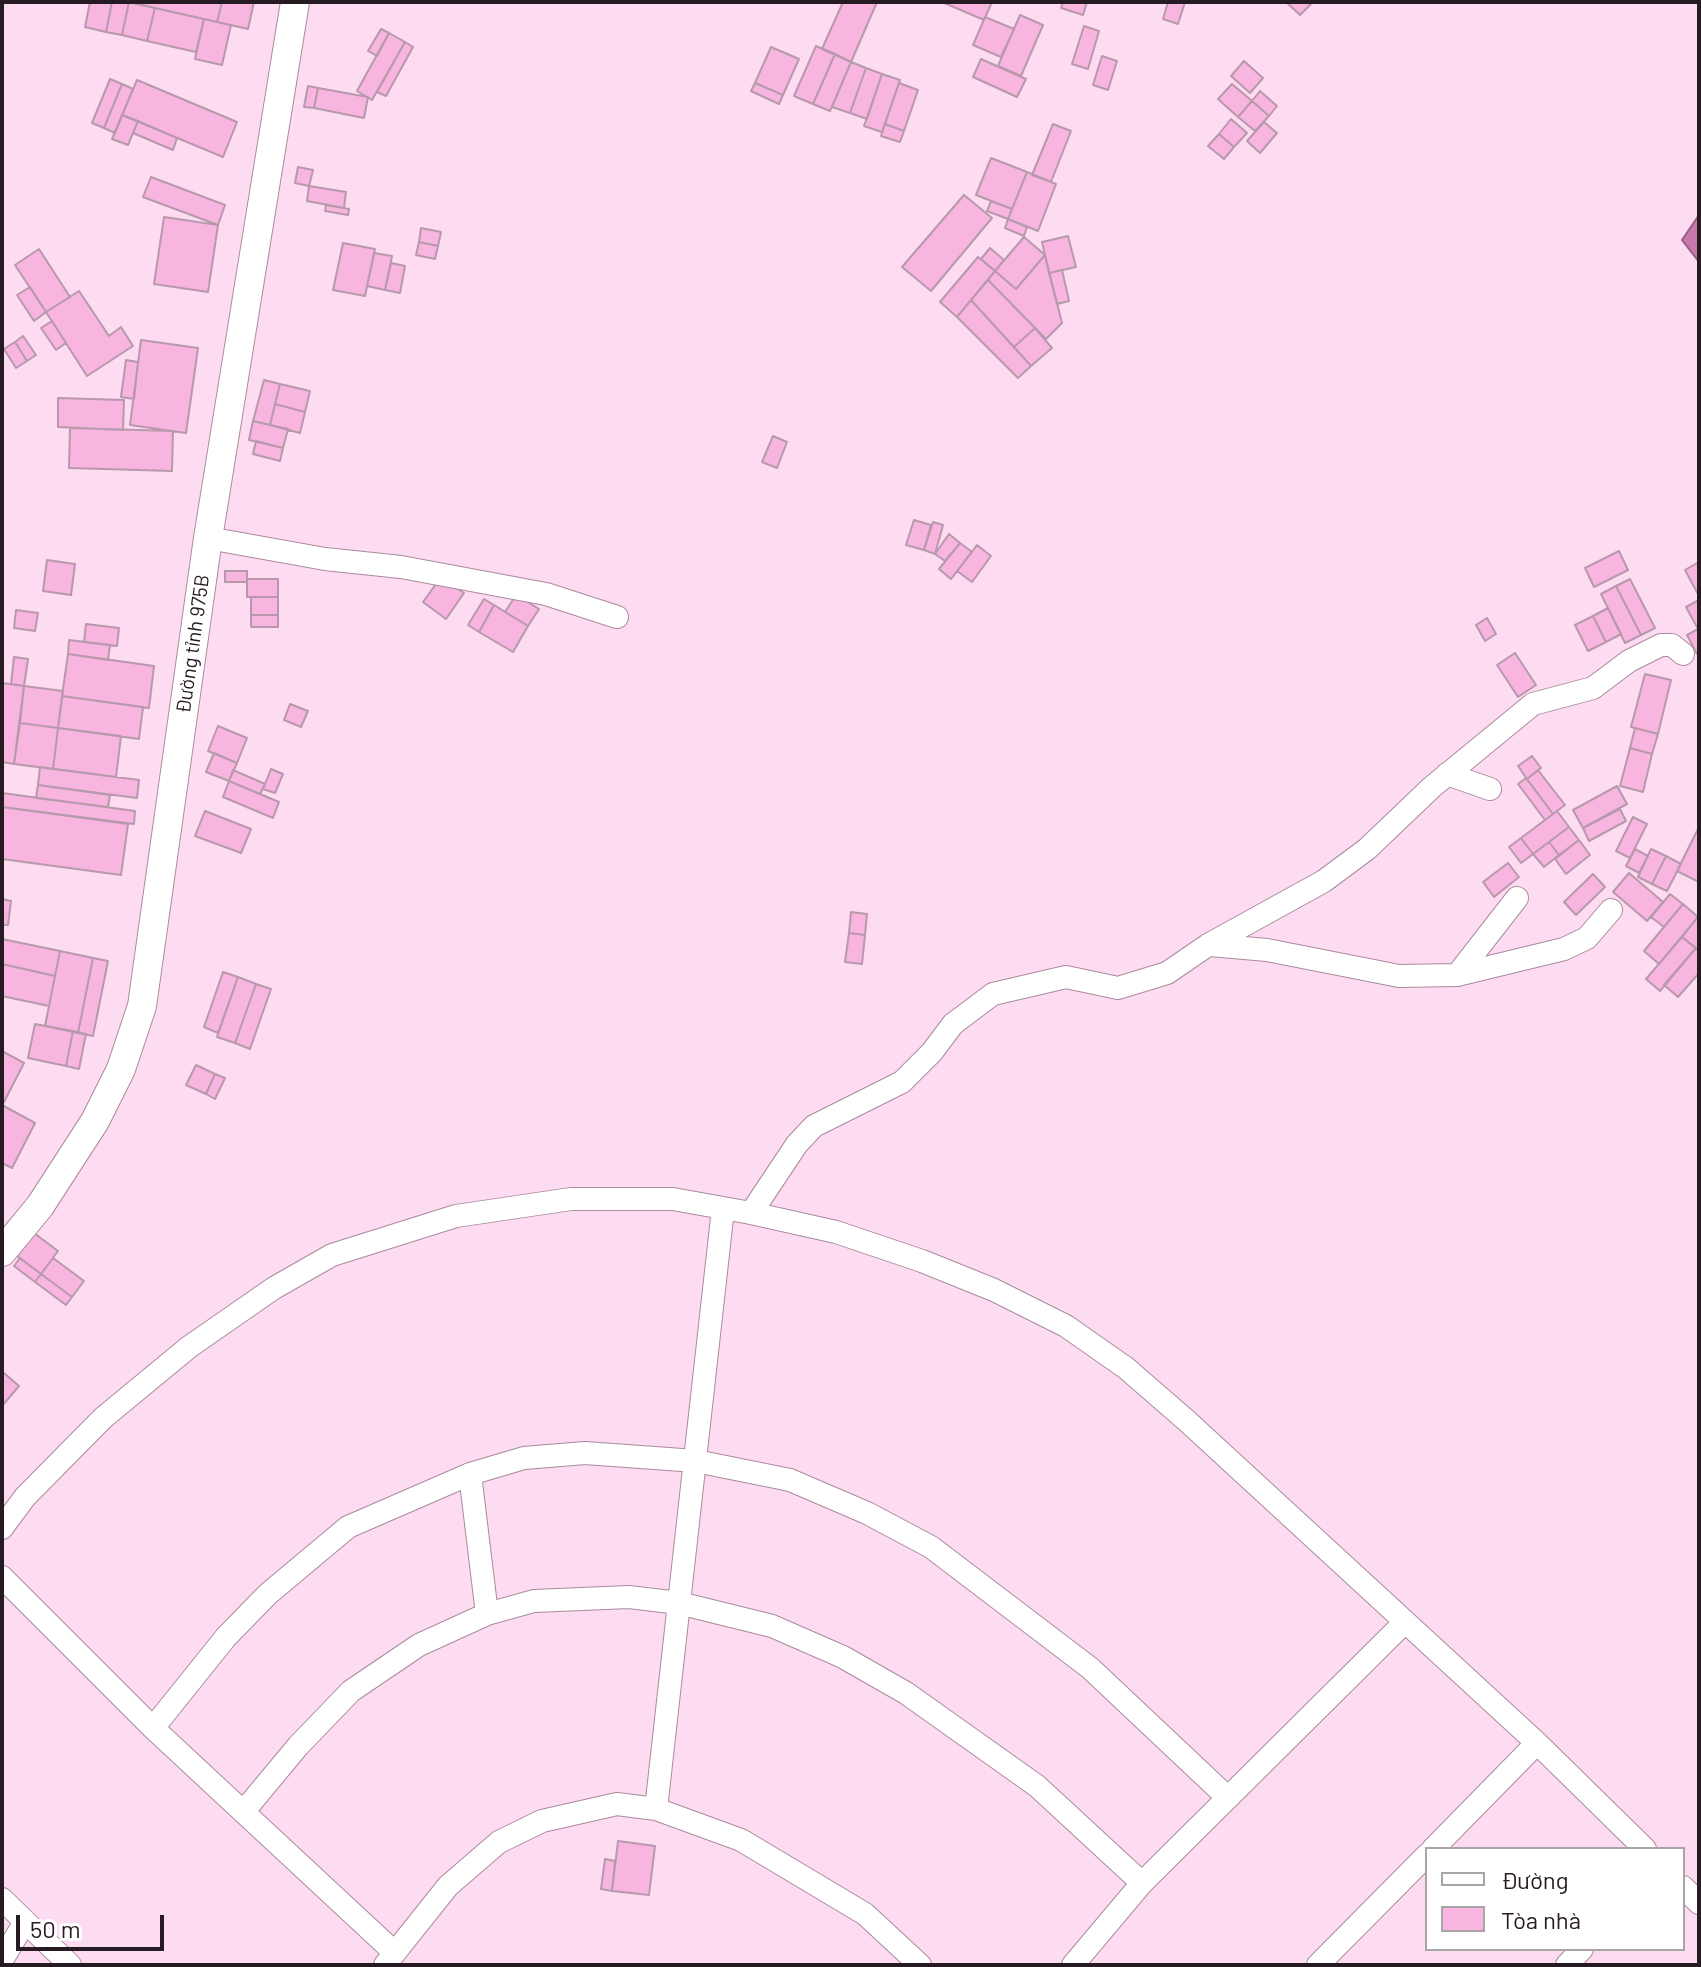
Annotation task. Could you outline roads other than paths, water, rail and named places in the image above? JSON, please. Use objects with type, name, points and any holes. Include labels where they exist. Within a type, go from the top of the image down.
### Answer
[{"type":"main road","name":"Đường tỉnh 975B","points":[[2,1252],[40,1206],[95,1121],[121,1069],[142,1006],[208,538],[295,2]]},
{"type":"street","points":[[208,538],[325,559],[401,567],[546,594],[617,617]]},
{"type":"street","points":[[751,1213],[797,1144],[814,1126],[902,1082],[932,1052],[953,1024],[993,994],[1066,977],[1118,988],[1167,973],[1208,945],[1324,881],[1367,849],[1447,774],[1533,704],[1593,688],[1629,661],[1661,645],[1672,645],[1683,654]]},
{"type":"street","points":[[1447,774],[1490,789]]},
{"type":"street","points":[[1457,975],[1517,898]]},
{"type":"street","points":[[1208,945],[1267,950],[1399,976],[1457,975],[1564,949],[1587,938],[1611,910]]},
{"type":"street","points":[[2,1528],[25,1497],[115,1408],[189,1347],[274,1288],[332,1255],[456,1216],[571,1199],[673,1199],[751,1213],[836,1232],[922,1261],[994,1290],[1066,1326],[1126,1368],[1537,1743],[1643,1847]]},
{"type":"street","points":[[656,1809],[723,1209]]},
{"type":"street","points":[[153,1728],[226,1637],[268,1594],[348,1527],[470,1474],[524,1458],[585,1453],[696,1461],[790,1480],[867,1513],[931,1547],[1090,1668],[1227,1797]]},
{"type":"street","points":[[470,1474],[487,1614]]},
{"type":"street","points":[[2,1577],[153,1728],[244,1811],[389,1959],[448,1886],[499,1842],[542,1821],[617,1804],[656,1809],[741,1840],[808,1877],[865,1914],[920,1965]]},
{"type":"street","points":[[244,1811],[298,1746],[351,1691],[419,1645],[487,1614],[534,1601],[629,1597],[679,1603],[772,1626],[843,1657],[906,1693],[1037,1786],[1142,1883]]},
{"type":"street","points":[[1073,1965],[1142,1883],[1404,1623]]},
{"type":"street","points":[[1435,1847],[1537,1743]]},
{"type":"street","points":[[1318,1965],[1425,1857]]},
{"type":"street","points":[[2,1899],[70,1965]]},
{"type":"street","points":[[2,1960],[25,1922]]}]
